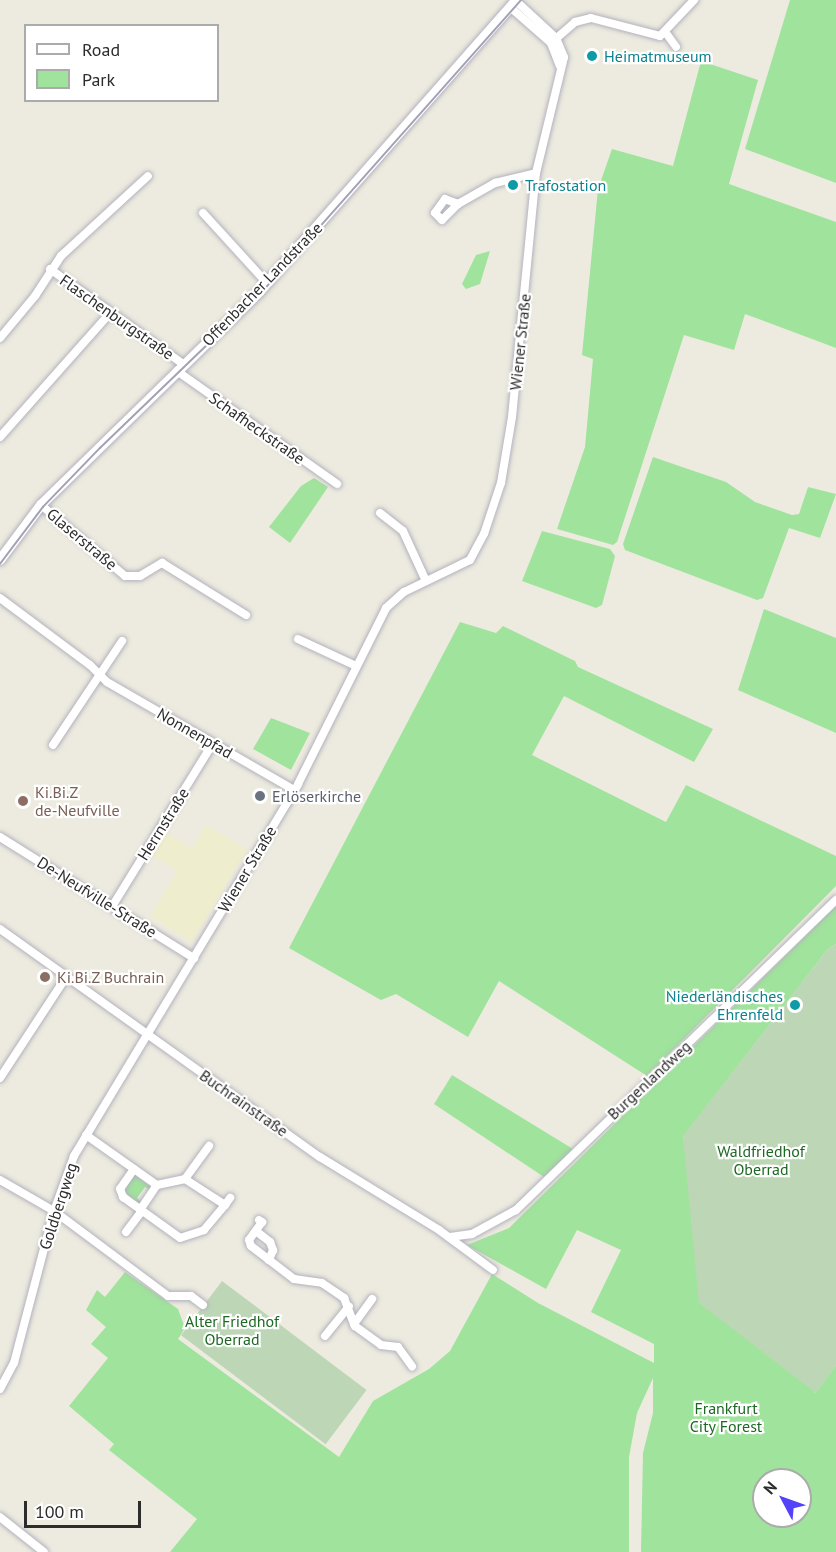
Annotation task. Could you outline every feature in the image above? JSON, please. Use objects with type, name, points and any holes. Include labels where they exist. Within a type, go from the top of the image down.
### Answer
[{"type":"main road","name":"Offenbacher Landstraße","points":[[0,560],[41,505],[267,283],[514,3]]},
{"type":"street","points":[[554,40],[575,22],[591,18],[660,36],[666,33],[694,0]]},
{"type":"street","name":"Wiener Straße","points":[[147,1035],[294,790],[356,666],[393,600],[470,560],[484,534],[501,483],[512,417],[536,173],[560,71],[554,40],[514,3]]},
{"type":"street","points":[[666,33],[676,47]]},
{"type":"street","points":[[458,204],[503,180],[536,173]]},
{"type":"street","points":[[0,338],[42,287],[50,269],[148,176]]},
{"type":"street","points":[[203,213],[267,283]]},
{"type":"street","name":"Flaschenburgstraße","points":[[50,269],[111,312],[180,368]]},
{"type":"street","points":[[0,437],[111,312]]},
{"type":"street","name":"Schafheckstraße","points":[[180,368],[337,484]]},
{"type":"street","name":"Glaserstraße","points":[[41,505],[125,576],[140,576],[162,563],[246,615]]},
{"type":"street","points":[[380,513],[403,531],[426,581]]},
{"type":"street","name":"Nonnenpfad","points":[[0,598],[98,673],[106,682],[294,790]]},
{"type":"street","points":[[298,639],[356,666]]},
{"type":"street","points":[[53,745],[98,673],[122,641]]},
{"type":"street","name":"Herrnstraße","points":[[113,905],[213,743]]},
{"type":"street","name":"De-Neufville-Straße","points":[[0,837],[113,905],[194,958]]},
{"type":"street","name":"Burgenlandweg","points":[[450,1237],[472,1234],[516,1210],[836,900]]},
{"type":"street","name":"Buchrainstraße","points":[[0,929],[321,1156],[450,1237],[493,1270]]},
{"type":"street","points":[[0,1078],[66,977]]},
{"type":"street","name":"Goldbergweg","points":[[0,1389],[3,1375],[14,1363],[54,1211],[70,1163],[147,1035]]},
{"type":"street","points":[[86,1135],[157,1185]]},
{"type":"street","points":[[185,1179],[209,1146]]},
{"type":"street","points":[[126,1233],[141,1210],[157,1185],[185,1179],[227,1201],[204,1230],[180,1238],[141,1210],[121,1194],[134,1169]]},
{"type":"street","points":[[0,1180],[54,1211],[168,1296],[191,1296],[203,1305]]},
{"type":"street","points":[[259,1220],[262,1222],[249,1240],[251,1245],[294,1279],[322,1282],[349,1306],[354,1324],[377,1343],[398,1347],[412,1366]]},
{"type":"street","points":[[256,1231],[270,1242],[273,1250],[269,1260]]},
{"type":"street","points":[[354,1324],[372,1299]]},
{"type":"street","points":[[325,1336],[349,1306]]},
{"type":"street","points":[[0,1517],[44,1552]]},
{"type":"shaded area","points":[[206,825],[247,849],[192,942],[150,916],[177,871],[152,855],[166,832],[192,848]]},
{"type":"green space","points":[[790,0],[836,0],[836,183],[745,149]]},
{"type":"green space","points":[[701,61],[758,80],[729,184],[836,222],[836,348],[745,314],[734,350],[684,335],[617,542],[613,545],[557,529],[585,447],[593,359],[582,355],[598,189],[612,149],[673,166]]},
{"type":"green space","points":[[490,251],[480,284],[466,289],[462,284],[476,255]]},
{"type":"green space","points":[[653,457],[726,482],[755,502],[792,515],[799,514],[808,487],[836,494],[820,538],[789,528],[763,598],[757,600],[625,550],[623,544]]},
{"type":"green space","points":[[314,478],[328,487],[290,543],[269,527],[301,486]]},
{"type":"green space","points":[[542,531],[610,549],[615,556],[602,605],[596,608],[522,581]]},
{"type":"green space","points":[[764,609],[836,638],[836,733],[738,690]]},
{"type":"green space","points":[[460,622],[496,633],[503,626],[575,661],[578,667],[713,729],[694,762],[564,696],[532,755],[666,822],[686,785],[836,856],[836,886],[647,1076],[499,981],[468,1037],[396,994],[381,1000],[289,948]]},
{"type":"green space","points":[[271,718],[310,733],[291,770],[253,749]]},
{"type":"green space","name":"Frankfurt City Forest","points":[[836,906],[836,944],[827,950],[683,1137],[815,1393],[836,1365],[836,1552],[641,1552],[643,1453],[653,1413],[653,1378],[637,1413],[629,1457],[629,1552],[170,1552],[197,1519],[109,1450],[114,1444],[69,1406],[108,1358],[91,1344],[106,1327],[86,1310],[97,1290],[105,1297],[125,1272],[178,1309],[185,1328],[178,1339],[339,1457],[373,1401],[429,1369],[450,1351],[492,1274],[538,1303],[654,1363],[654,1344],[591,1312],[621,1250],[577,1230],[546,1289],[467,1245],[509,1228]]},
{"type":"green space","name":"Waldfriedhof Oberrad","points":[[836,944],[836,1365],[816,1393],[699,1303],[683,1136],[827,950]]},
{"type":"green space","points":[[452,1075],[573,1149],[544,1177],[434,1104]]},
{"type":"green space","points":[[135,1175],[151,1187],[150,1190],[145,1187],[137,1198],[142,1202],[138,1204],[123,1190]]},
{"type":"green space","name":"Alter Friedhof Oberrad","points":[[222,1281],[367,1390],[326,1444],[181,1335]]},
{"type":"tram line","points":[[0,564],[43,507],[100,448],[262,292],[521,0]]},
{"type":"place","name":"Heimatmuseum","points":[[592,56]]},
{"type":"place","name":"Trafostation","points":[[513,185]]},
{"type":"place","name":"Erlöserkirche","points":[[260,796]]},
{"type":"place","name":"Ki.Bi.Z de-Neufville","points":[[23,801]]},
{"type":"place","name":"Ki.Bi.Z Buchrain","points":[[45,977]]},
{"type":"place","name":"Niederländisches Ehrenfeld","points":[[795,1005]]}]
